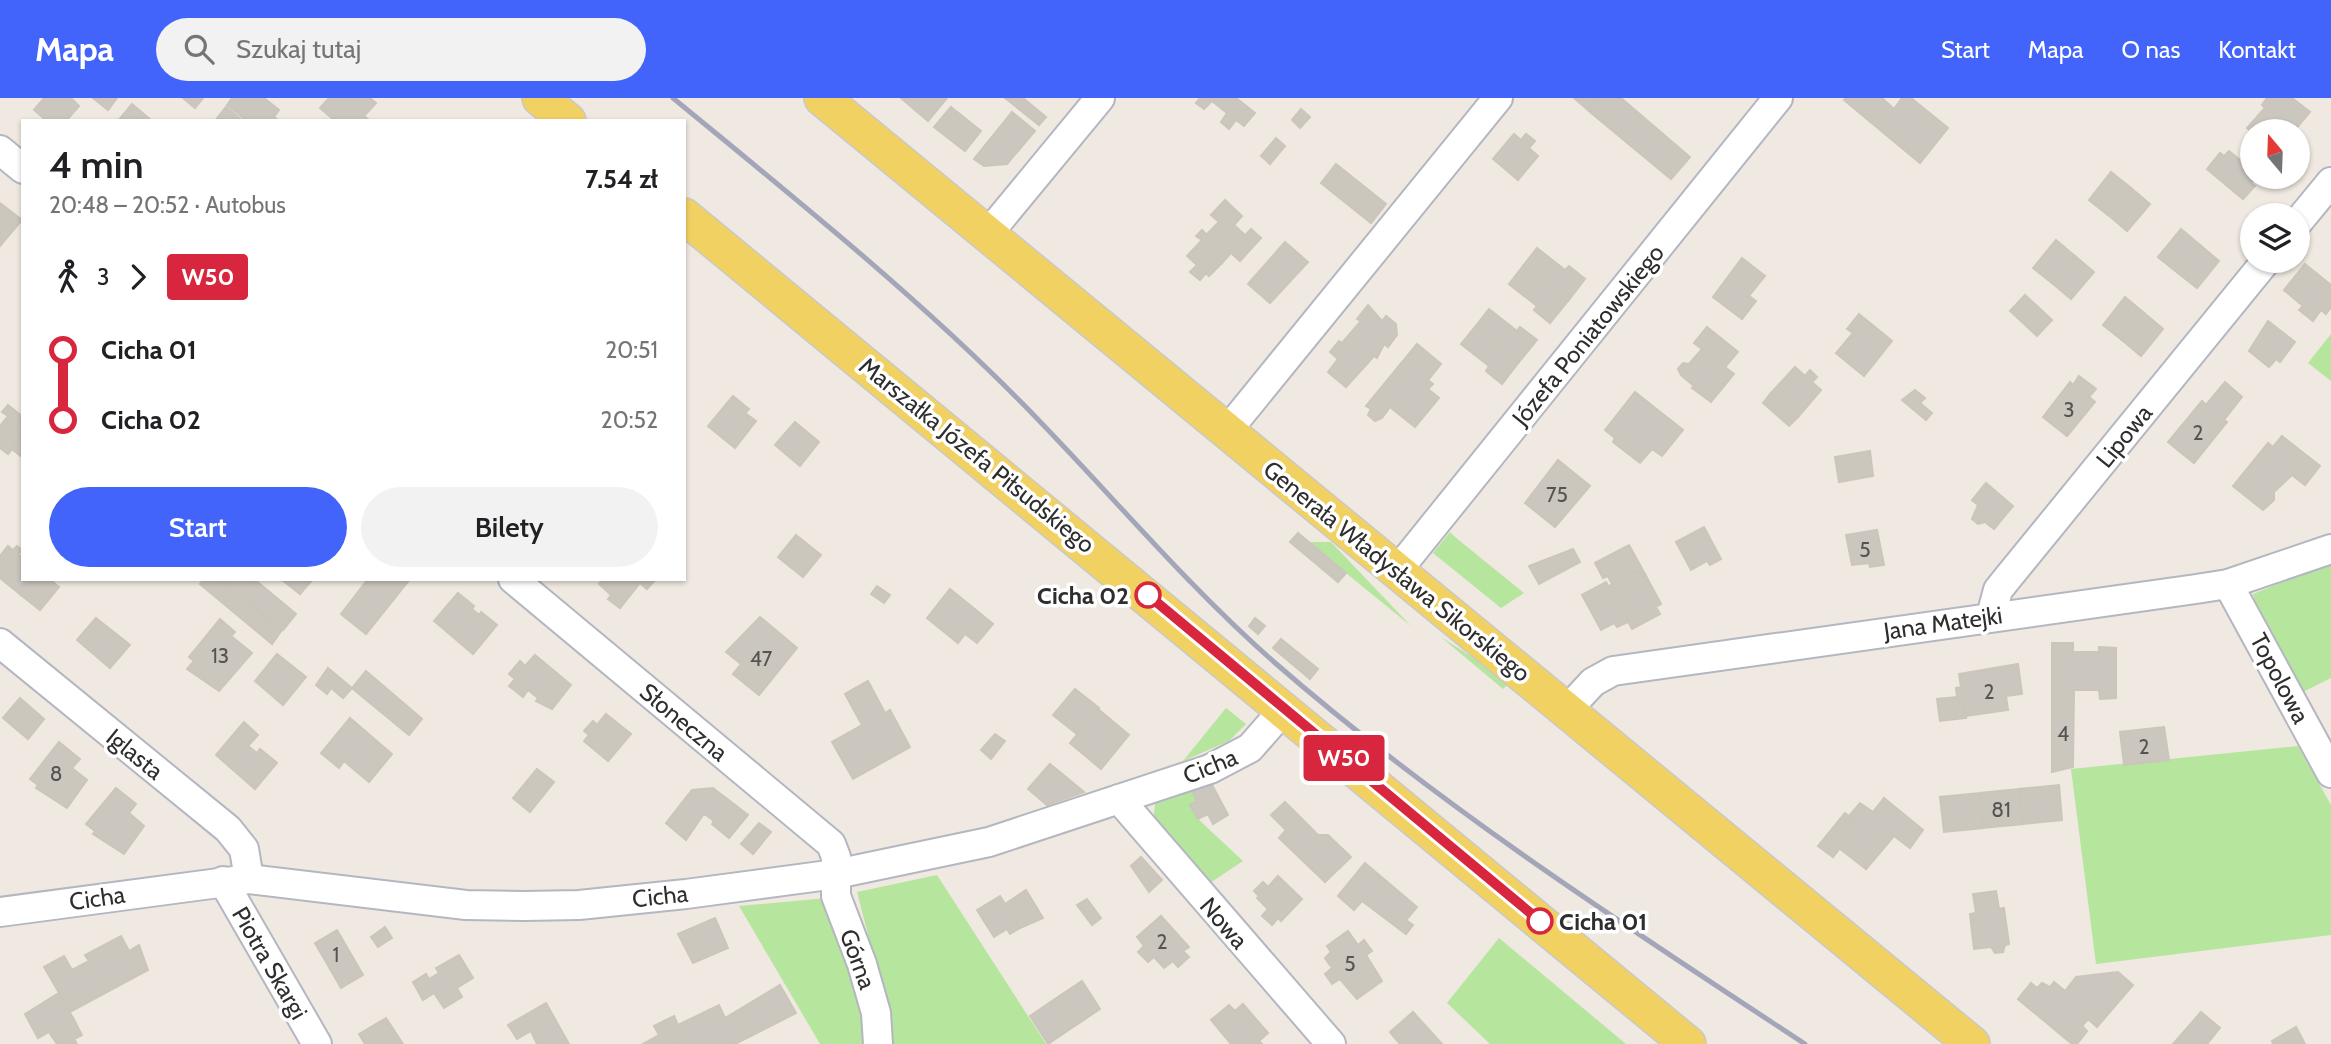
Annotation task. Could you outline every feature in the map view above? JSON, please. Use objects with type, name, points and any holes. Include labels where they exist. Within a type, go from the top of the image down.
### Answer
[{"type":"main road","points":[[540,98],[566,119]]},
{"type":"main road","name":"Generała Władysława Sikorskiego","points":[[822,98],[1972,1044]]},
{"type":"main road","name":"Marszałka Józefa Piłsudskiego","points":[[686,218],[1285,708],[1688,1044]]},
{"type":"street","points":[[986,235],[1100,98]]},
{"type":"street","points":[[1227,431],[1497,98]]},
{"type":"street","name":"Józefa Poniatowskiego","points":[[1397,571],[1778,98]]},
{"type":"street","points":[[0,150],[21,167]]},
{"type":"street","points":[[2310,207],[2331,182]]},
{"type":"street","name":"Lipowa","points":[[1991,616],[1998,590],[2006,579],[2256,273]]},
{"type":"street","name":"Jana Matejki","points":[[1566,711],[1593,682],[1614,671],[2228,584],[2331,549]]},
{"type":"street","name":"Słoneczna","points":[[515,581],[831,844],[836,857],[836,874]]},
{"type":"street","name":"Topolowa","points":[[2228,584],[2331,773]]},
{"type":"street","name":"Iglasta","points":[[0,643],[228,829],[244,849],[236,880]]},
{"type":"street","name":"Cicha","points":[[0,912],[236,880],[466,905],[524,906],[579,905],[659,897],[836,874],[989,842],[1230,761],[1250,748],[1285,708]]},
{"type":"street","name":"Nowa","points":[[1119,799],[1331,1044]]},
{"type":"street","name":"Górna","points":[[836,874],[836,896],[862,964],[876,1013],[878,1044]]},
{"type":"street","name":"Piotra Skargi","points":[[236,880],[317,1044]]},
{"type":"green space","points":[[2331,334],[2331,381],[2308,363]]},
{"type":"green space","points":[[1450,532],[1524,593],[1501,608],[1433,553]]},
{"type":"green space","points":[[1308,542],[1331,542],[1411,626]]},
{"type":"green space","points":[[2331,562],[2331,678],[2299,694],[2263,628],[2253,594]]},
{"type":"green space","points":[[1441,637],[1511,682],[1503,689]]},
{"type":"green space","points":[[1226,708],[1246,724],[1229,741],[1183,761]]},
{"type":"green space","points":[[2298,746],[2331,805],[2331,935],[2096,964],[2071,769]]},
{"type":"green space","points":[[1192,791],[1197,801],[1190,805],[1198,819],[1243,861],[1207,885],[1153,822],[1155,804]]},
{"type":"green space","points":[[937,875],[1046,1044],[889,1044],[875,962],[857,892]]},
{"type":"green space","points":[[827,898],[869,1044],[820,1044],[739,906]]},
{"type":"green space","points":[[1499,938],[1626,1044],[1490,1044],[1447,1003]]},
{"type":"building","points":[[44,98],[71,98],[79,106],[68,119],[45,119],[34,110]]},
{"type":"building","points":[[93,98],[117,98],[108,110]]},
{"type":"building","points":[[183,98],[203,98],[195,108]]},
{"type":"building","points":[[232,98],[264,98],[279,110],[274,117],[276,119],[244,119],[227,105]]},
{"type":"building","points":[[329,98],[370,98],[376,103],[364,116],[368,119],[333,119],[320,108]]},
{"type":"building","points":[[901,98],[947,98],[928,121]]},
{"type":"building","points":[[1005,98],[1023,98],[1046,117],[1039,125]]},
{"type":"building","points":[[1200,98],[1236,98],[1255,113],[1244,126],[1236,120],[1229,129],[1221,122],[1227,113],[1212,101],[1204,109],[1196,103]]},
{"type":"building","points":[[1574,98],[1598,98],[1588,110]]},
{"type":"building","points":[[1600,98],[1621,98],[1690,157],[1671,179],[1589,111]]},
{"type":"building","points":[[1882,98],[1894,109],[1902,98],[1911,98],[1948,128],[1920,163],[1844,100]]},
{"type":"building","points":[[2267,98],[2292,98],[2310,112],[2304,119],[2255,119],[2265,108],[2262,105]]},
{"type":"building","points":[[132,104],[150,119],[120,119]]},
{"type":"building","points":[[226,107],[241,119],[217,119]]},
{"type":"building","points":[[951,107],[981,131],[965,151],[934,127]]},
{"type":"building","points":[[1301,109],[1310,117],[1300,128],[1292,120]]},
{"type":"building","points":[[1012,112],[1035,131],[1007,164],[984,166],[974,159]]},
{"type":"building","points":[[1514,134],[1521,140],[1526,134],[1535,141],[1529,148],[1538,156],[1518,180],[1493,159]]},
{"type":"building","points":[[1276,138],[1285,146],[1270,164],[1261,156]]},
{"type":"building","points":[[2229,151],[2240,160],[2240,189],[2252,189],[2243,199],[2207,169],[2220,153],[2224,156]]},
{"type":"building","points":[[1336,164],[1386,204],[1371,223],[1321,183]]},
{"type":"building","points":[[2111,172],[2131,188],[2108,215],[2089,200]]},
{"type":"building","points":[[2131,188],[2150,204],[2127,231],[2108,215]]},
{"type":"building","points":[[1225,200],[1242,216],[1234,225],[1246,236],[1233,249],[1220,238],[1224,234],[1215,226],[1219,222],[1211,215]]},
{"type":"building","points":[[0,203],[21,221],[0,246]]},
{"type":"building","points":[[1215,226],[1224,234],[1220,238],[1233,249],[1251,229],[1261,238],[1240,261],[1231,253],[1222,263],[1208,251],[1215,244],[1206,235]]},
{"type":"building","points":[[2181,229],[2200,245],[2178,273],[2158,257]]},
{"type":"building","points":[[1202,230],[1215,244],[1208,251],[1222,263],[1209,276],[1206,273],[1200,280],[1190,272],[1197,265],[1187,256],[1202,240],[1196,236]]},
{"type":"building","points":[[2056,240],[2075,256],[2052,283],[2033,268]]},
{"type":"building","points":[[1285,242],[1308,262],[1270,303],[1248,284]]},
{"type":"building","points":[[2200,245],[2219,261],[2197,288],[2178,273]]},
{"type":"building","points":[[1537,248],[1565,270],[1569,266],[1585,279],[1568,301],[1523,266]]},
{"type":"building","points":[[2075,256],[2094,272],[2071,299],[2052,283]]},
{"type":"building","points":[[1742,258],[1765,276],[1749,296],[1756,301],[1742,319],[1713,297]]},
{"type":"building","points":[[1523,266],[1568,301],[1550,323],[1534,310],[1537,306],[1509,284]]},
{"type":"building","points":[[2310,268],[2331,285],[2331,307],[2326,314],[2321,310],[2313,321],[2299,310],[2303,306],[2284,290],[2298,273],[2310,273]]},
{"type":"building","points":[[2025,295],[2052,320],[2037,336],[2010,311]]},
{"type":"building","points":[[2125,297],[2144,313],[2122,340],[2103,325]]},
{"type":"building","points":[[1368,305],[1382,321],[1386,316],[1396,324],[1397,335],[1388,347],[1384,344],[1377,358],[1374,356],[1346,387],[1328,372],[1338,359],[1330,352],[1339,341],[1342,343],[1361,321],[1357,319]]},
{"type":"building","points":[[1489,309],[1517,331],[1520,327],[1537,340],[1519,362],[1475,327]]},
{"type":"building","points":[[2144,313],[2163,329],[2141,356],[2122,340]]},
{"type":"building","points":[[1859,314],[1892,341],[1864,376],[1836,353],[1853,333],[1847,329]]},
{"type":"building","points":[[2268,321],[2295,342],[2280,362],[2276,359],[2269,367],[2249,351]]},
{"type":"building","points":[[1475,327],[1519,362],[1502,384],[1486,371],[1489,366],[1461,344]]},
{"type":"building","points":[[1707,327],[1738,352],[1725,367],[1734,374],[1711,402],[1692,388],[1694,386],[1678,369],[1683,363],[1689,364],[1702,349],[1694,343]]},
{"type":"building","points":[[1417,344],[1441,364],[1428,380],[1433,384],[1428,389],[1439,398],[1415,427],[1390,407],[1382,418],[1375,421],[1368,415],[1371,409],[1366,406]]},
{"type":"building","points":[[1795,367],[1805,376],[1810,370],[1817,377],[1812,382],[1821,390],[1798,417],[1771,393]]},
{"type":"building","points":[[2079,376],[2096,389],[2089,397],[2095,402],[2067,436],[2043,417],[2070,382],[2073,385]]},
{"type":"building","points":[[2225,382],[2242,397],[2224,420],[2227,422],[2194,463],[2168,442],[2202,401],[2206,405]]},
{"type":"building","points":[[1915,390],[1925,398],[1920,403],[1932,413],[1926,420],[1902,400]]},
{"type":"building","points":[[1635,392],[1683,430],[1662,456],[1652,449],[1640,463],[1613,442],[1615,438],[1605,430]]},
{"type":"building","points":[[1771,393],[1798,417],[1789,426],[1763,403]]},
{"type":"building","points":[[733,396],[749,409],[745,413],[756,421],[735,448],[708,426]]},
{"type":"building","points":[[8,405],[21,415],[21,438],[8,454],[0,448],[0,426],[8,416],[2,412]]},
{"type":"building","points":[[795,422],[819,442],[800,466],[775,445]]},
{"type":"building","points":[[2282,436],[2320,466],[2305,485],[2292,475],[2274,492],[2274,500],[2263,510],[2233,486],[2268,443],[2273,447]]},
{"type":"building","points":[[21,438],[21,456],[12,449]]},
{"type":"building","points":[[1870,451],[1873,476],[1839,482],[1835,457]]},
{"type":"building","points":[[1558,460],[1590,486],[1555,527],[1525,503]]},
{"type":"building","points":[[1986,483],[2013,506],[1994,529],[1985,522],[1978,524],[1972,519],[1978,505],[1972,500]]},
{"type":"building","points":[[1704,527],[1721,559],[1710,565],[1707,561],[1691,570],[1676,542]]},
{"type":"building","points":[[1877,530],[1884,565],[1852,565],[1846,535]]},
{"type":"building","points":[[1298,533],[1346,573],[1338,582],[1290,542]]},
{"type":"building","points":[[796,535],[821,555],[803,577],[778,557]]},
{"type":"building","points":[[1629,545],[1645,574],[1637,571],[1612,584],[1608,576],[1603,578],[1595,563]]},
{"type":"building","points":[[8,546],[13,550],[17,546],[21,549],[18,554],[21,556],[21,581],[32,581],[21,595],[0,578],[0,556]]},
{"type":"building","points":[[1573,549],[1580,562],[1539,584],[1529,566]]},
{"type":"building","points":[[1637,571],[1645,574],[1661,604],[1656,607],[1660,614],[1632,629],[1609,586]]},
{"type":"building","points":[[32,581],[52,581],[59,587],[40,610],[21,595]]},
{"type":"building","points":[[202,581],[222,581],[282,630],[272,644],[200,584]]},
{"type":"building","points":[[223,581],[256,581],[296,614],[283,630]]},
{"type":"building","points":[[284,581],[311,581],[300,594]]},
{"type":"building","points":[[366,581],[408,581],[366,634],[341,614]]},
{"type":"building","points":[[601,581],[654,581],[647,589],[640,583],[620,608],[608,599],[611,595],[599,584]]},
{"type":"building","points":[[1606,582],[1628,622],[1617,627],[1614,623],[1601,630],[1582,595]]},
{"type":"building","points":[[877,586],[890,595],[884,603],[871,594]]},
{"type":"building","points":[[950,589],[993,624],[977,643],[965,634],[958,643],[927,618]]},
{"type":"building","points":[[458,593],[474,606],[472,609],[479,615],[481,612],[497,625],[473,654],[434,621]]},
{"type":"building","points":[[760,617],[797,648],[759,695],[733,674],[741,664],[726,652]]},
{"type":"building","points":[[96,618],[130,645],[110,668],[77,640]]},
{"type":"building","points":[[1255,618],[1265,626],[1258,634],[1249,626]]},
{"type":"building","points":[[220,619],[235,632],[231,636],[252,653],[219,691],[187,669],[194,661],[189,657]]},
{"type":"building","points":[[1281,639],[1318,669],[1310,679],[1273,648]]},
{"type":"building","points":[[2052,643],[2073,643],[2073,652],[2099,652],[2099,647],[2116,648],[2116,698],[2100,699],[2099,690],[2074,690],[2073,767],[2052,772]]},
{"type":"building","points":[[277,654],[306,677],[283,705],[255,681]]},
{"type":"building","points":[[535,655],[571,685],[552,709],[536,701],[538,698],[528,690],[523,697],[509,686],[515,679],[509,674],[520,661],[525,666]]},
{"type":"building","points":[[2018,664],[2022,694],[2006,696],[2008,710],[1965,716],[1963,701],[1958,701],[1957,697],[1956,688],[1961,687],[1959,674]]},
{"type":"building","points":[[328,668],[352,688],[343,698],[331,688],[327,694],[316,685]]},
{"type":"building","points":[[366,671],[422,719],[409,735],[352,688]]},
{"type":"building","points":[[868,681],[885,713],[890,710],[910,747],[853,779],[832,742],[862,725],[845,694]]},
{"type":"building","points":[[1075,689],[1099,708],[1077,734],[1053,715]]},
{"type":"building","points":[[1957,697],[1958,701],[1963,701],[1966,718],[1940,721],[1937,699]]},
{"type":"building","points":[[20,698],[44,719],[28,739],[3,718]]},
{"type":"building","points":[[1098,709],[1129,735],[1101,769],[1070,743]]},
{"type":"building","points":[[606,714],[631,734],[608,761],[584,741],[589,735],[584,731],[593,721],[597,725]]},
{"type":"building","points":[[350,718],[392,754],[369,782],[344,761],[339,768],[321,753]]},
{"type":"building","points":[[244,722],[258,735],[248,746],[257,753],[260,749],[277,763],[255,789],[216,755]]},
{"type":"building","points":[[2164,727],[2169,760],[2124,765],[2120,732]]},
{"type":"building","points":[[995,734],[1005,741],[991,759],[981,750]]},
{"type":"building","points":[[59,742],[80,759],[72,768],[87,780],[67,808],[36,788],[38,785],[30,779]]},
{"type":"building","points":[[1050,764],[1084,792],[1047,805],[1028,789]]},
{"type":"building","points":[[537,769],[554,782],[530,812],[513,798]]},
{"type":"building","points":[[1211,783],[1228,815],[1213,824],[1208,814],[1198,819],[1190,805],[1197,801],[1192,791]]},
{"type":"building","points":[[2059,785],[2062,820],[2023,824],[2019,789]]},
{"type":"building","points":[[116,788],[136,804],[129,813],[144,826],[124,854],[93,834],[95,831],[86,824]]},
{"type":"building","points":[[713,788],[748,815],[729,838],[712,824],[714,821],[706,815],[703,815],[686,840],[666,823],[692,790]]},
{"type":"building","points":[[2019,789],[2023,824],[1983,828],[1980,793]]},
{"type":"building","points":[[1980,793],[1983,828],[1944,832],[1940,797]]},
{"type":"building","points":[[1884,798],[1923,830],[1910,848],[1894,836],[1866,869],[1834,844],[1854,820],[1849,816],[1860,803],[1873,812]]},
{"type":"building","points":[[1285,802],[1318,835],[1328,835],[1351,857],[1325,882],[1279,838],[1286,830],[1271,815]]},
{"type":"building","points":[[1845,813],[1854,820],[1834,844],[1840,848],[1833,857],[1818,846]]},
{"type":"building","points":[[759,823],[771,832],[753,854],[741,844]]},
{"type":"building","points":[[1141,857],[1162,880],[1149,892],[1131,866]]},
{"type":"building","points":[[1365,863],[1417,907],[1406,920],[1413,925],[1406,934],[1362,901],[1354,910],[1338,896]]},
{"type":"building","points":[[1278,876],[1302,899],[1281,921],[1278,918],[1272,925],[1262,916],[1268,909],[1254,891],[1263,882],[1268,887]]},
{"type":"building","points":[[1026,890],[1043,918],[1020,928],[1005,904]]},
{"type":"building","points":[[1996,891],[1999,909],[2004,908],[2009,944],[2005,945],[2003,952],[1995,953],[1991,947],[1974,949],[1970,914],[1976,913],[1973,894]]},
{"type":"building","points":[[1000,896],[1020,928],[1010,934],[1007,929],[994,937],[977,910]]},
{"type":"building","points":[[1087,899],[1101,918],[1092,925],[1077,905]]},
{"type":"building","points":[[1161,916],[1189,947],[1183,951],[1189,957],[1178,967],[1173,961],[1164,968],[1154,957],[1148,962],[1138,952],[1144,946],[1137,937]]},
{"type":"building","points":[[715,918],[728,948],[693,963],[678,934]]},
{"type":"building","points":[[385,927],[392,938],[378,947],[371,937]]},
{"type":"building","points":[[337,930],[363,975],[341,988],[315,943]]},
{"type":"building","points":[[1348,931],[1358,945],[1364,940],[1372,951],[1366,955],[1382,981],[1357,999],[1340,979],[1332,984],[1325,974],[1332,968],[1325,958],[1331,952],[1327,946]]},
{"type":"building","points":[[121,936],[129,951],[139,945],[148,970],[70,1012],[44,967],[64,956],[72,970],[89,961],[85,955]]},
{"type":"building","points":[[459,955],[473,978],[457,988],[462,997],[444,1008],[434,993],[423,1000],[413,982],[426,974],[429,979],[439,973],[436,968]]},
{"type":"building","points":[[2118,972],[2133,985],[2097,1027],[2088,1019],[2082,1026],[2087,1031],[2077,1044],[2072,1044],[2018,999],[2031,983],[2037,988],[2042,983],[2050,987],[2054,982],[2065,991],[2076,977]]},
{"type":"building","points":[[1082,981],[1100,1009],[1079,1023],[1061,995]]},
{"type":"building","points":[[780,985],[796,1013],[735,1044],[677,1044],[664,1021],[674,1016],[678,1025],[719,1005],[725,1018]]},
{"type":"building","points":[[59,993],[73,1018],[38,1038],[25,1014]]},
{"type":"building","points":[[1061,995],[1079,1023],[1048,1044],[1030,1016]]},
{"type":"building","points":[[546,1003],[569,1044],[537,1044],[531,1031],[517,1039],[508,1025]]},
{"type":"building","points":[[1243,1004],[1268,1033],[1259,1041],[1262,1044],[1231,1044],[1211,1020],[1229,1005],[1235,1011]]},
{"type":"building","points":[[1413,1012],[1442,1044],[1400,1044],[1390,1032]]},
{"type":"building","points":[[2201,1012],[2220,1028],[2207,1044],[2173,1044]]},
{"type":"building","points":[[73,1018],[82,1035],[74,1039],[77,1044],[57,1044],[49,1032]]},
{"type":"building","points":[[386,1018],[403,1044],[365,1044],[359,1034]]},
{"type":"building","points":[[664,1021],[677,1044],[643,1044],[659,1035],[654,1026]]},
{"type":"building","points":[[2296,1027],[2305,1044],[2273,1044],[2272,1041]]},
{"type":"railway","points":[[673,98],[851,245],[937,321],[1020,401],[1208,600],[1336,715],[1533,862],[1805,1044]]},
{"type":"bus line","name":"W50","points":[[1148,595],[1540,921]]},
{"type":"place","name":"Cicha 02","points":[[1148,595]]},
{"type":"place","name":"Cicha 01","points":[[1540,921]]}]
